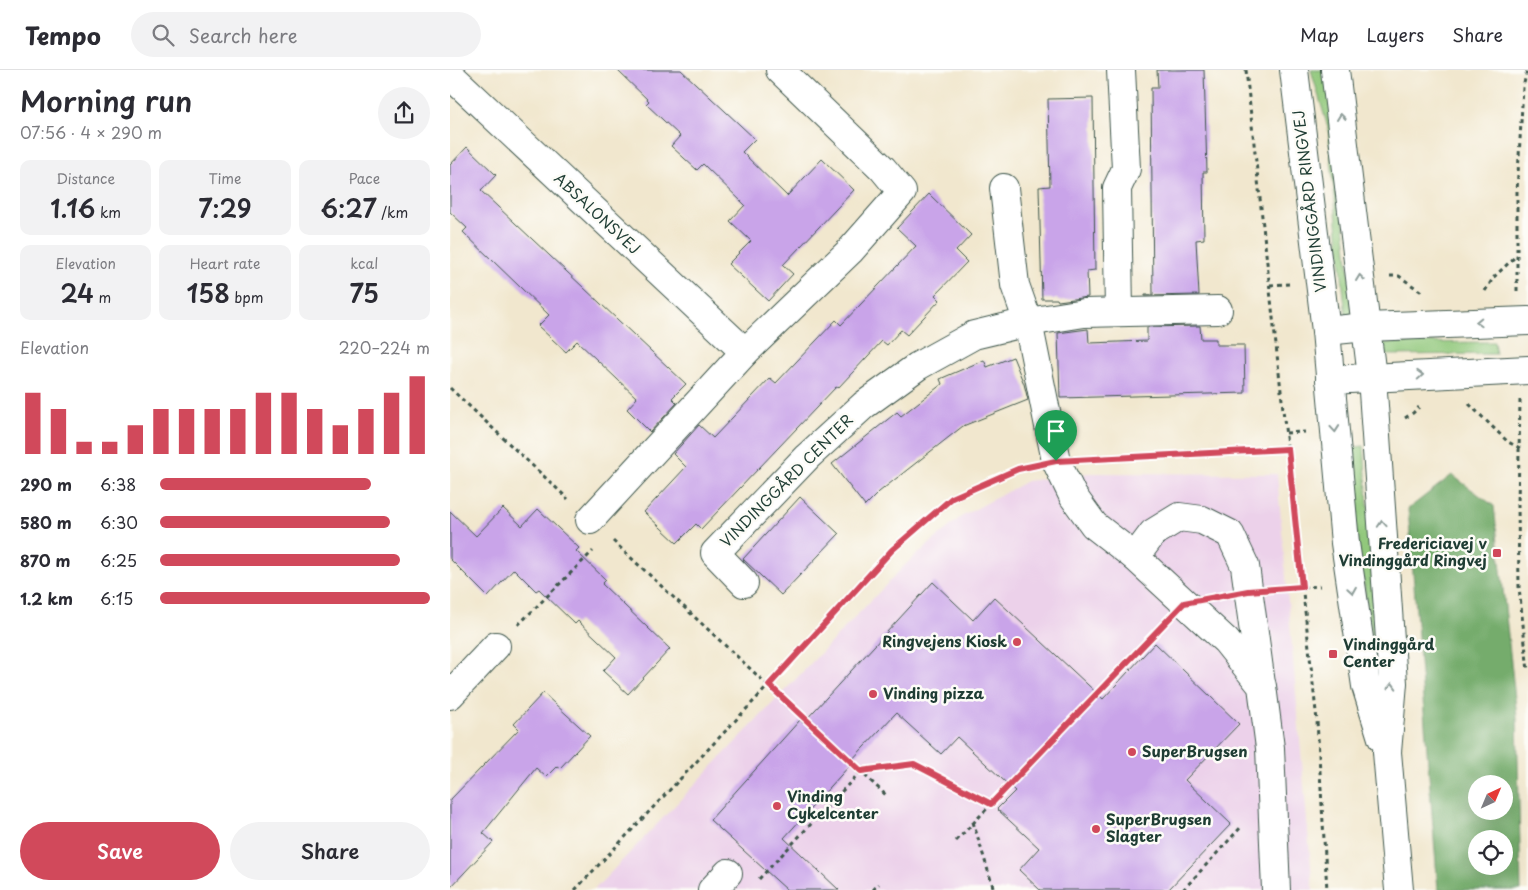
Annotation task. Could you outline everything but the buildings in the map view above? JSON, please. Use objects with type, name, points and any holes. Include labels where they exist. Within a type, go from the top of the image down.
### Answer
[{"type":"street","points":[[590,520],[745,352],[850,251],[902,192],[883,169],[780,70]]},
{"type":"street","points":[[1119,312],[1117,188],[1126,169],[1121,70]]},
{"type":"street","name":"VINDINGGÅRD RINGVEJ","points":[[1294,70],[1326,331],[1345,543],[1366,686],[1387,752]]},
{"type":"street","name":"VINDINGGÅRD RINGVEJ","points":[[1336,70],[1372,377],[1393,682],[1387,752],[1399,890]]},
{"type":"street","name":"ABSALONSVEJ","points":[[450,75],[745,352]]},
{"type":"street","points":[[1004,188],[1015,285],[1028,322],[1056,461],[1073,496],[1094,525],[1135,557],[1226,641],[1262,686]]},
{"type":"street","name":"VINDINGGÅRD CENTER","points":[[744,583],[715,553],[807,457],[864,405],[918,366],[974,335],[1028,322],[1084,313],[1218,310]]},
{"type":"street","points":[[1326,331],[1366,327],[1528,320]]},
{"type":"street","points":[[1330,380],[1528,370]]},
{"type":"street","points":[[1135,557],[1153,533],[1179,517],[1202,520],[1230,534],[1245,566],[1270,748],[1276,890]]},
{"type":"street","points":[[450,695],[496,646]]},
{"type":"path","points":[[1246,70],[1317,720],[1327,890]]},
{"type":"path","points":[[1482,297],[1494,277],[1517,254]]},
{"type":"path","points":[[1468,403],[1508,442],[1520,448]]},
{"type":"path","points":[[575,890],[769,685],[892,550],[952,498],[1018,469],[1056,461],[1288,449]]},
{"type":"path","points":[[496,646],[594,550]]},
{"type":"path","points":[[1248,591],[1323,586]]},
{"type":"path","points":[[956,841],[1184,603]]},
{"type":"path","points":[[769,685],[888,797]]},
{"type":"path","points":[[755,883],[861,771],[914,764],[991,804]]},
{"type":"path","points":[[1183,890],[1272,794]]},
{"type":"path","points":[[973,822],[994,890]]},
{"type":"path","points":[[873,890],[879,884]]},
{"type":"shaded area","points":[[1089,473],[1277,474],[1313,890],[594,890],[906,564],[961,517],[1027,481]]},
{"type":"green space","points":[[1311,70],[1328,70],[1354,319],[1346,319],[1328,128]]},
{"type":"green space","points":[[1494,342],[1496,354],[1384,355],[1380,350],[1383,343]]},
{"type":"green space","points":[[1364,446],[1380,683],[1377,680],[1345,448]]},
{"type":"green space","points":[[1452,475],[1494,506],[1517,717],[1521,890],[1438,890],[1408,509]]},
{"type":"place","name":"Fredericiavej v Vindinggård Ringvej","points":[[1497,553]]},
{"type":"place","name":"Ringvejens Kiosk","points":[[1017,642]]},
{"type":"place","name":"Vindinggård Center","points":[[1333,654]]},
{"type":"place","name":"Vinding pizza","points":[[873,694]]},
{"type":"place","name":"SuperBrugsen","points":[[1132,752]]},
{"type":"place","name":"Vinding Cykelcenter","points":[[777,806]]},
{"type":"place","name":"SuperBrugsen Slagter","points":[[1096,829]]},
{"type":"route","points":[[1288,449],[1302,587],[1248,591],[1184,603],[991,804],[914,764],[861,771],[769,685],[892,550],[952,498],[1018,469],[1056,461],[1288,449]]}]
